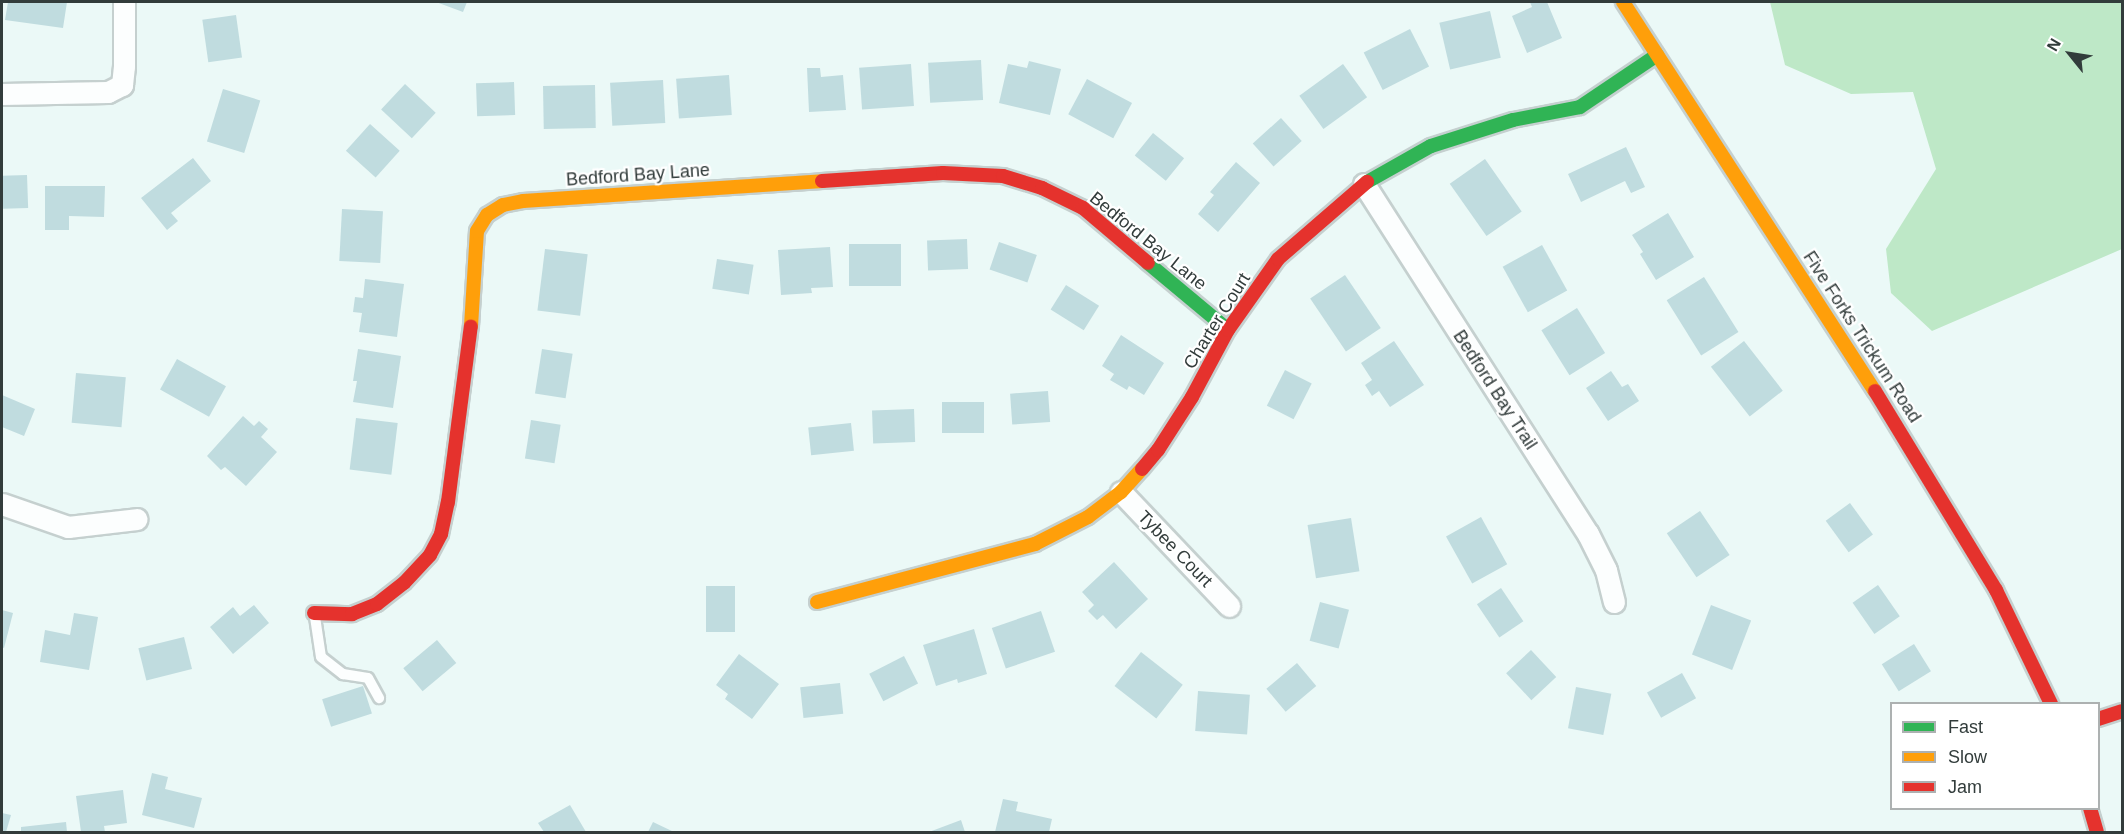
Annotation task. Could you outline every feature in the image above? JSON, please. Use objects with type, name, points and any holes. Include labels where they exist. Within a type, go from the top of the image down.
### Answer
[{"type":"street","points":[[2,94],[108,92],[122,85],[124,2]]},
{"type":"street","name":"Five Forks Trickum Road","points":[[1623,2],[1921,464],[1996,590],[2050,702]]},
{"type":"street","name":"Charter Court","points":[[817,602],[1035,544],[1088,517],[1121,492],[1158,450],[1192,397],[1228,330],[1278,259],[1364,184],[1431,146],[1513,120],[1580,107],[1657,55]]},
{"type":"street","name":"Bedford Bay Lane","points":[[314,613],[352,614],[377,604],[404,583],[430,555],[441,534],[448,502],[470,339],[477,231],[487,215],[503,205],[523,201],[943,173],[1004,176],[1042,188],[1083,208],[1228,330]]},
{"type":"street","name":"Bedford Bay Trail","points":[[1364,184],[1588,534],[1605,570],[1614,602]]},
{"type":"street","name":"Tybee Court","points":[[1121,492],[1229,606]]},
{"type":"street","points":[[2,504],[68,527],[137,519]]},
{"type":"street","points":[[2100,718],[2122,711]]},
{"type":"street","points":[[2091,810],[2097,832]]},
{"type":"lane","points":[[314,613],[321,657],[343,674],[368,678],[380,698]]},
{"type":"green space","points":[[1770,2],[2122,2],[2122,249],[1932,331],[1891,293],[1886,249],[1936,169],[1913,92],[1851,94],[1785,65]]},
{"type":"building","points":[[8,2],[67,2],[63,28],[5,20]]},
{"type":"building","points":[[436,2],[467,2],[463,12]]},
{"type":"building","points":[[1530,2],[1547,2],[1562,38],[1527,53],[1512,16],[1532,7]]},
{"type":"building","points":[[1490,11],[1501,58],[1450,69],[1439,23]]},
{"type":"building","points":[[236,15],[242,58],[208,62],[202,20]]},
{"type":"building","points":[[1410,29],[1429,66],[1383,90],[1364,53]]},
{"type":"building","points":[[981,60],[983,100],[930,103],[928,63]]},
{"type":"building","points":[[1029,61],[1061,69],[1050,115],[999,103],[1008,64],[1027,68]]},
{"type":"building","points":[[911,64],[914,106],[862,110],[859,68]]},
{"type":"building","points":[[1343,64],[1367,97],[1323,129],[1299,96]]},
{"type":"building","points":[[807,68],[820,68],[821,77],[843,75],[846,110],[809,112]]},
{"type":"building","points":[[729,75],[732,115],[679,119],[676,79]]},
{"type":"building","points":[[1087,79],[1132,103],[1113,138],[1068,114]]},
{"type":"building","points":[[663,80],[665,123],[612,126],[610,83]]},
{"type":"building","points":[[514,82],[515,115],[477,116],[476,83]]},
{"type":"building","points":[[405,84],[436,113],[412,138],[381,110]]},
{"type":"building","points":[[595,85],[596,128],[544,129],[543,86]]},
{"type":"building","points":[[223,89],[260,100],[244,153],[207,142]]},
{"type":"building","points":[[1281,118],[1302,141],[1274,166],[1253,143]]},
{"type":"building","points":[[370,124],[400,151],[376,178],[346,151]]},
{"type":"building","points":[[1153,133],[1184,158],[1166,181],[1135,156]]},
{"type":"building","points":[[1626,147],[1645,187],[1631,193],[1625,181],[1581,202],[1568,174]]},
{"type":"building","points":[[193,158],[211,181],[171,213],[178,221],[167,230],[141,198]]},
{"type":"building","points":[[1485,159],[1522,211],[1486,236],[1450,184]]},
{"type":"building","points":[[1236,162],[1260,183],[1218,232],[1198,214],[1214,195],[1210,192]]},
{"type":"building","points":[[27,175],[28,208],[3,209],[2,176]]},
{"type":"building","points":[[45,186],[105,186],[104,217],[69,216],[69,230],[45,230]]},
{"type":"building","points":[[342,209],[383,211],[380,263],[339,261]]},
{"type":"building","points":[[1668,213],[1694,257],[1656,280],[1640,254],[1643,252],[1632,235]]},
{"type":"building","points":[[967,239],[968,269],[928,270],[927,240]]},
{"type":"building","points":[[999,242],[1037,255],[1027,282],[990,269]]},
{"type":"building","points":[[849,244],[901,244],[901,286],[849,286]]},
{"type":"building","points":[[1542,245],[1567,290],[1528,312],[1503,267]]},
{"type":"building","points":[[830,247],[833,287],[811,288],[812,293],[781,295],[778,250]]},
{"type":"building","points":[[545,249],[588,254],[580,316],[537,311]]},
{"type":"building","points":[[717,259],[754,265],[749,294],[712,289]]},
{"type":"building","points":[[1345,275],[1381,328],[1346,352],[1310,298]]},
{"type":"building","points":[[1704,277],[1738,332],[1701,355],[1667,300]]},
{"type":"building","points":[[365,279],[404,284],[397,337],[359,332],[362,313],[353,312],[355,297],[363,298]]},
{"type":"building","points":[[1066,285],[1099,306],[1084,330],[1051,310]]},
{"type":"building","points":[[1577,308],[1605,353],[1569,375],[1541,330]]},
{"type":"building","points":[[1121,335],[1164,363],[1144,395],[1129,386],[1127,390],[1110,380],[1114,374],[1102,366]]},
{"type":"building","points":[[1394,341],[1424,385],[1390,407],[1379,391],[1372,396],[1365,385],[1372,380],[1361,363]]},
{"type":"building","points":[[1744,341],[1783,391],[1750,417],[1711,367]]},
{"type":"building","points":[[358,349],[401,356],[393,408],[353,402],[357,381],[353,381]]},
{"type":"building","points":[[542,349],[573,354],[566,398],[535,393]]},
{"type":"building","points":[[177,359],[226,386],[209,417],[160,390]]},
{"type":"building","points":[[1285,370],[1312,384],[1294,419],[1267,406]]},
{"type":"building","points":[[1611,371],[1622,387],[1628,384],[1639,401],[1608,421],[1586,388]]},
{"type":"building","points":[[76,373],[126,377],[121,427],[72,423]]},
{"type":"building","points":[[1048,391],[1050,422],[1012,425],[1010,394]]},
{"type":"building","points":[[2,395],[35,409],[24,436],[2,427]]},
{"type":"building","points":[[942,402],[984,402],[984,433],[942,433]]},
{"type":"building","points":[[914,409],[915,442],[873,443],[872,410]]},
{"type":"building","points":[[243,416],[254,426],[259,421],[268,429],[261,437],[277,452],[246,486],[225,467],[221,470],[207,456]]},
{"type":"building","points":[[356,418],[398,423],[391,475],[350,470]]},
{"type":"building","points":[[531,420],[561,425],[555,463],[525,459]]},
{"type":"building","points":[[851,423],[854,451],[811,455],[808,427]]},
{"type":"building","points":[[1850,503],[1873,535],[1849,552],[1826,521]]},
{"type":"building","points":[[1700,511],[1730,555],[1696,577],[1667,533]]},
{"type":"building","points":[[1481,517],[1507,564],[1472,584],[1446,536]]},
{"type":"building","points":[[1351,518],[1359,571],[1316,578],[1308,525]]},
{"type":"building","points":[[1114,562],[1148,599],[1116,629],[1103,615],[1097,620],[1088,611],[1094,605],[1082,592]]},
{"type":"building","points":[[1878,585],[1900,616],[1874,634],[1853,603]]},
{"type":"building","points":[[706,586],[735,586],[735,632],[706,632]]},
{"type":"building","points":[[1501,588],[1523,621],[1499,637],[1477,604]]},
{"type":"building","points":[[1320,602],[1349,610],[1339,648],[1310,641]]},
{"type":"building","points":[[254,605],[269,623],[233,654],[210,627],[233,607],[240,616]]},
{"type":"building","points":[[1711,605],[1751,620],[1732,670],[1692,654]]},
{"type":"building","points":[[2,610],[13,613],[4,648],[2,647]]},
{"type":"building","points":[[1041,611],[1055,652],[1006,669],[992,628]]},
{"type":"building","points":[[74,613],[98,617],[89,670],[40,662],[45,630],[70,635]]},
{"type":"building","points":[[974,629],[987,674],[958,683],[957,679],[936,686],[923,645]]},
{"type":"building","points":[[184,637],[192,669],[146,680],[138,648]]},
{"type":"building","points":[[437,640],[456,663],[423,691],[403,668]]},
{"type":"building","points":[[1914,644],[1931,671],[1899,691],[1882,664]]},
{"type":"building","points":[[1531,650],[1556,677],[1531,700],[1506,673]]},
{"type":"building","points":[[1141,652],[1183,685],[1156,719],[1115,686]]},
{"type":"building","points":[[739,654],[779,684],[752,719],[725,699],[728,694],[716,685]]},
{"type":"building","points":[[904,656],[918,684],[883,701],[869,674]]},
{"type":"building","points":[[1297,663],[1316,686],[1286,712],[1266,689]]},
{"type":"building","points":[[1682,673],[1696,698],[1661,718],[1647,692]]},
{"type":"building","points":[[840,683],[843,714],[803,718],[800,687]]},
{"type":"building","points":[[363,686],[372,714],[331,727],[322,699]]},
{"type":"building","points":[[1576,687],[1611,694],[1603,735],[1568,728]]},
{"type":"building","points":[[1198,691],[1250,695],[1247,735],[1195,731]]},
{"type":"building","points":[[152,773],[168,777],[165,789],[202,798],[194,828],[142,815]]},
{"type":"building","points":[[123,790],[127,823],[104,826],[105,832],[81,832],[76,796]]},
{"type":"building","points":[[1003,799],[1018,802],[1016,811],[1052,819],[1049,832],[995,832]]},
{"type":"building","points":[[570,805],[586,832],[544,832],[538,823]]},
{"type":"building","points":[[2,813],[11,815],[6,832],[2,832]]},
{"type":"building","points":[[961,820],[965,832],[929,832]]},
{"type":"building","points":[[66,822],[67,832],[21,832],[21,827]]},
{"type":"building","points":[[653,822],[674,832],[648,832]]},
{"type":"traffic: fast","points":[[1367,182],[1431,146],[1513,120],[1580,107],[1657,55]]},
{"type":"traffic: fast","points":[[1148,263],[1228,330]]},
{"type":"traffic: slow","points":[[1623,2],[1875,391]]},
{"type":"traffic: slow","points":[[471,326],[477,231],[487,215],[503,205],[523,201],[822,181]]},
{"type":"traffic: slow","points":[[817,602],[1035,544],[1088,517],[1121,492],[1142,469]]},
{"type":"traffic: jam","points":[[822,181],[943,173],[1003,176],[1042,188],[1083,208],[1148,263]]},
{"type":"traffic: jam","points":[[1142,469],[1158,450],[1192,397],[1228,330],[1278,259],[1367,182]]},
{"type":"traffic: jam","points":[[314,613],[352,614],[377,604],[404,583],[430,555],[441,534],[448,502],[471,326]]},
{"type":"traffic: jam","points":[[1875,391],[1996,590],[2050,702]]},
{"type":"traffic: jam","points":[[2100,718],[2122,711]]},
{"type":"traffic: jam","points":[[2091,810],[2097,832]]}]
